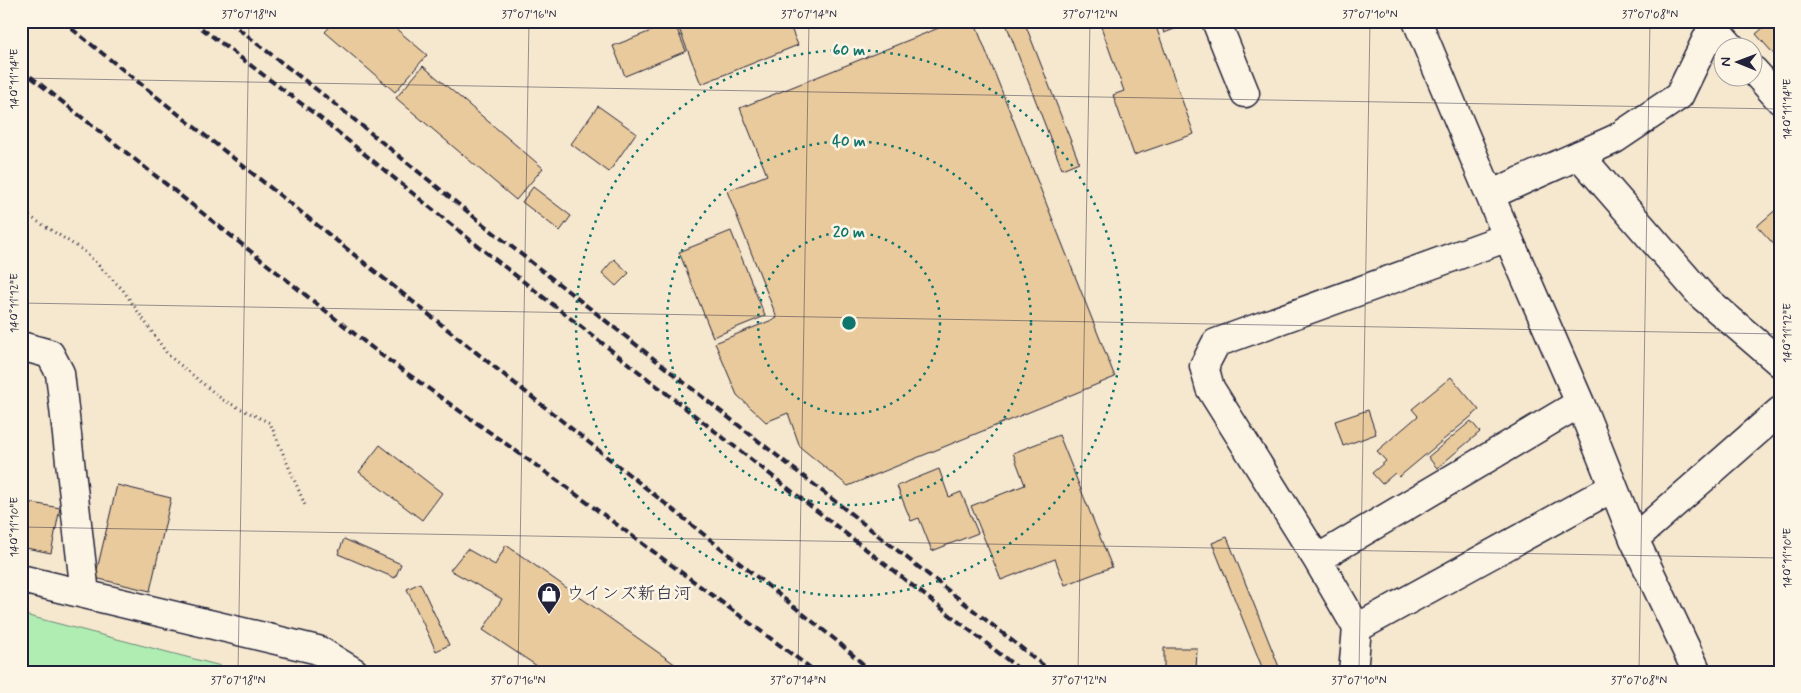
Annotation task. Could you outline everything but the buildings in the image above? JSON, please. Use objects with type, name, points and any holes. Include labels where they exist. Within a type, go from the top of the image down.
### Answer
[{"type":"street","points":[[1216,21],[1245,93]]},
{"type":"street","points":[[1417,21],[1580,403],[1612,488],[1697,672]]},
{"type":"street","points":[[1490,195],[1615,139],[1679,96],[1710,24],[1723,38]]},
{"type":"street","points":[[1764,82],[1780,100]]},
{"type":"street","points":[[1579,155],[1702,294],[1780,363]]},
{"type":"street","points":[[1353,672],[1357,628],[1317,559],[1210,388],[1204,366],[1216,343],[1508,237]]},
{"type":"street","points":[[21,346],[50,354],[60,372],[68,429],[85,594]]},
{"type":"street","points":[[1317,559],[1580,403]]},
{"type":"street","points":[[1634,539],[1780,411]]},
{"type":"street","points":[[1357,628],[1612,488]]},
{"type":"street","points":[[21,578],[85,594],[354,672]]},
{"type":"path","points":[[21,211],[84,251],[123,290],[168,355],[223,400],[270,423],[305,505]]},
{"type":"green space","points":[[21,614],[221,666],[224,672],[21,672]]},
{"type":"railway","points":[[62,21],[837,641],[872,672]]},
{"type":"railway","points":[[192,21],[319,117],[469,239],[1023,672]]},
{"type":"railway","points":[[228,21],[1052,672]]},
{"type":"railway","points":[[21,69],[380,354],[558,481],[816,672]]},
{"type":"place","name":"ウインズ新白河","points":[[549,615]]}]
